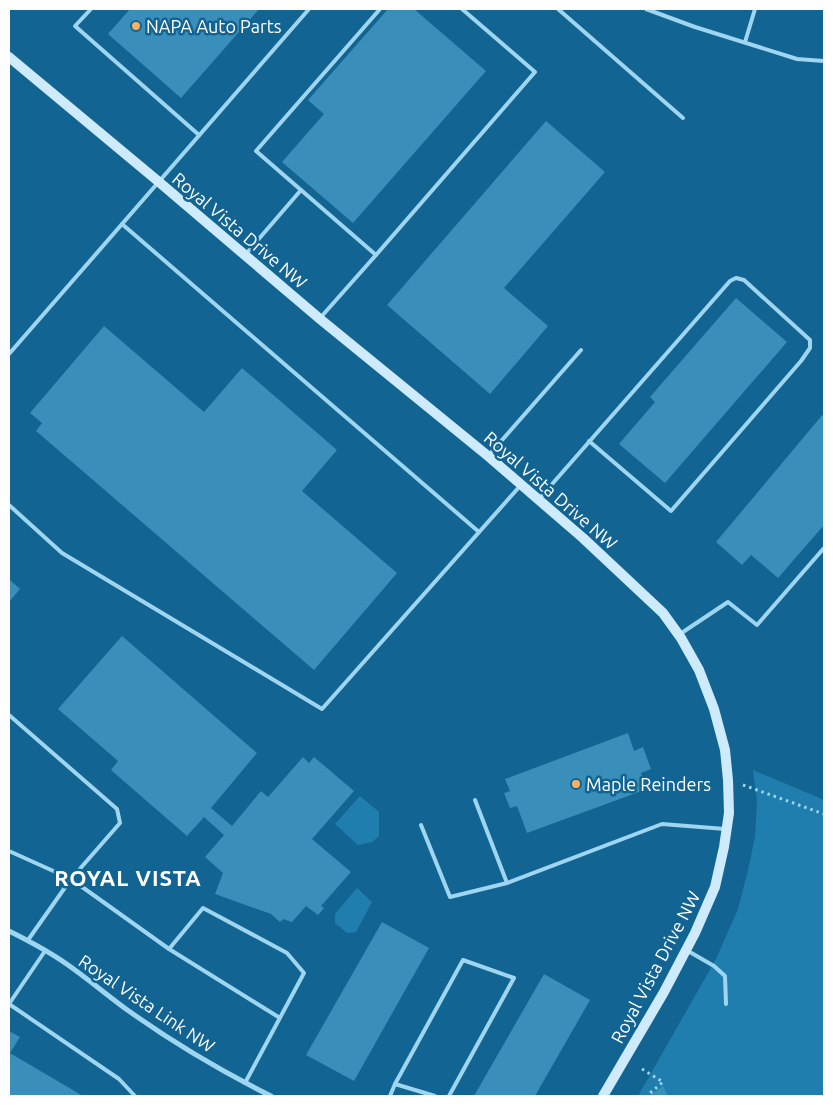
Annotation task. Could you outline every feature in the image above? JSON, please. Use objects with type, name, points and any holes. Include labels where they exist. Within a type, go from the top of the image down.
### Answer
[{"type":"street","name":"Royal Vista Drive NW","points":[[9,57],[320,319],[522,484],[583,538],[663,613],[699,670],[714,709],[725,750],[728,780],[729,813],[715,887],[664,992],[603,1096]]},
{"type":"street","name":"Royal Vista Link NW","points":[[9,931],[28,940],[68,965],[126,1010],[179,1045],[244,1083],[271,1096]]},
{"type":"lane","points":[[91,9],[75,26],[199,135]]},
{"type":"lane","points":[[9,354],[309,9]]},
{"type":"lane","points":[[376,255],[256,151],[380,9]]},
{"type":"lane","points":[[320,319],[535,72],[462,9]]},
{"type":"lane","points":[[558,9],[683,118]]},
{"type":"lane","points":[[646,9],[797,59],[824,61]]},
{"type":"lane","points":[[745,42],[754,9]]},
{"type":"lane","points":[[245,255],[301,190]]},
{"type":"lane","points":[[122,224],[479,532]]},
{"type":"lane","points":[[539,499],[589,441],[730,282],[736,278],[744,280],[810,340],[810,348],[801,361],[671,511],[589,441]]},
{"type":"lane","points":[[488,456],[581,350]]},
{"type":"lane","points":[[9,505],[62,553],[322,709],[522,484]]},
{"type":"lane","points":[[678,635],[728,602],[757,625],[824,548]]},
{"type":"lane","points":[[9,715],[117,809],[120,823],[71,879],[28,940]]},
{"type":"lane","points":[[475,800],[507,883]]},
{"type":"lane","points":[[421,825],[450,897],[507,883],[662,824],[727,829]]},
{"type":"lane","points":[[9,851],[71,879],[169,950],[280,1018]]},
{"type":"lane","points":[[169,950],[204,908],[287,953],[304,973],[244,1083]]},
{"type":"lane","points":[[686,950],[714,966],[725,976],[726,1004]]},
{"type":"lane","points":[[45,951],[10,1004],[119,1079],[135,1096]]},
{"type":"lane","points":[[390,1096],[463,960],[514,978],[450,1096]]},
{"type":"lane","points":[[395,1084],[435,1096]]},
{"type":"path","points":[[728,780],[824,814]]},
{"type":"path","points":[[642,1069],[663,1082],[648,1096]]},
{"type":"shaded area","points":[[753,770],[824,800],[824,1096],[638,1096],[716,959],[738,909],[755,837],[757,802]]},
{"type":"shaded area","points":[[360,796],[379,812],[379,836],[372,842],[358,845],[335,824]]},
{"type":"shaded area","points":[[357,888],[372,902],[356,932],[347,933],[335,923],[335,914]]},
{"type":"building","points":[[130,9],[259,9],[181,98],[108,34]]},
{"type":"building","points":[[388,9],[414,9],[486,71],[353,223],[282,162],[324,114],[308,100]]},
{"type":"building","points":[[546,121],[605,172],[504,288],[548,326],[490,394],[387,305]]},
{"type":"building","points":[[736,298],[787,342],[665,483],[619,444],[655,402],[650,397]]},
{"type":"building","points":[[104,326],[204,412],[242,368],[337,450],[302,491],[397,573],[314,670],[36,431],[42,423],[30,413]]},
{"type":"building","points":[[824,413],[824,525],[778,578],[751,555],[742,565],[716,542]]},
{"type":"building","points":[[9,579],[20,589],[9,602]]},
{"type":"building","points":[[122,636],[257,753],[211,808],[232,826],[261,791],[268,797],[303,757],[309,763],[314,757],[354,791],[312,839],[351,872],[321,906],[324,908],[318,915],[306,906],[292,922],[283,919],[280,922],[271,914],[215,894],[223,873],[205,857],[224,835],[204,817],[187,836],[111,770],[118,761],[58,709]]},
{"type":"building","name":"Maple Reinders","points":[[628,733],[634,751],[643,747],[651,769],[641,773],[647,789],[527,833],[517,806],[510,808],[504,793],[510,791],[505,779]]},
{"type":"building","points":[[382,922],[429,948],[354,1081],[306,1055]]},
{"type":"building","points":[[544,974],[590,1000],[535,1096],[474,1096]]},
{"type":"building","points":[[9,1031],[20,1037],[10,1053],[83,1096],[9,1096]]},
{"type":"building","points":[[663,1086],[668,1096],[649,1096]]},
{"type":"place","name":"NAPA Auto Parts","points":[[136,26]]},
{"type":"place","name":"Maple Reinders","points":[[576,784]]},
{"type":"district","name":"ROYAL VISTA","points":[[128,877]]}]
